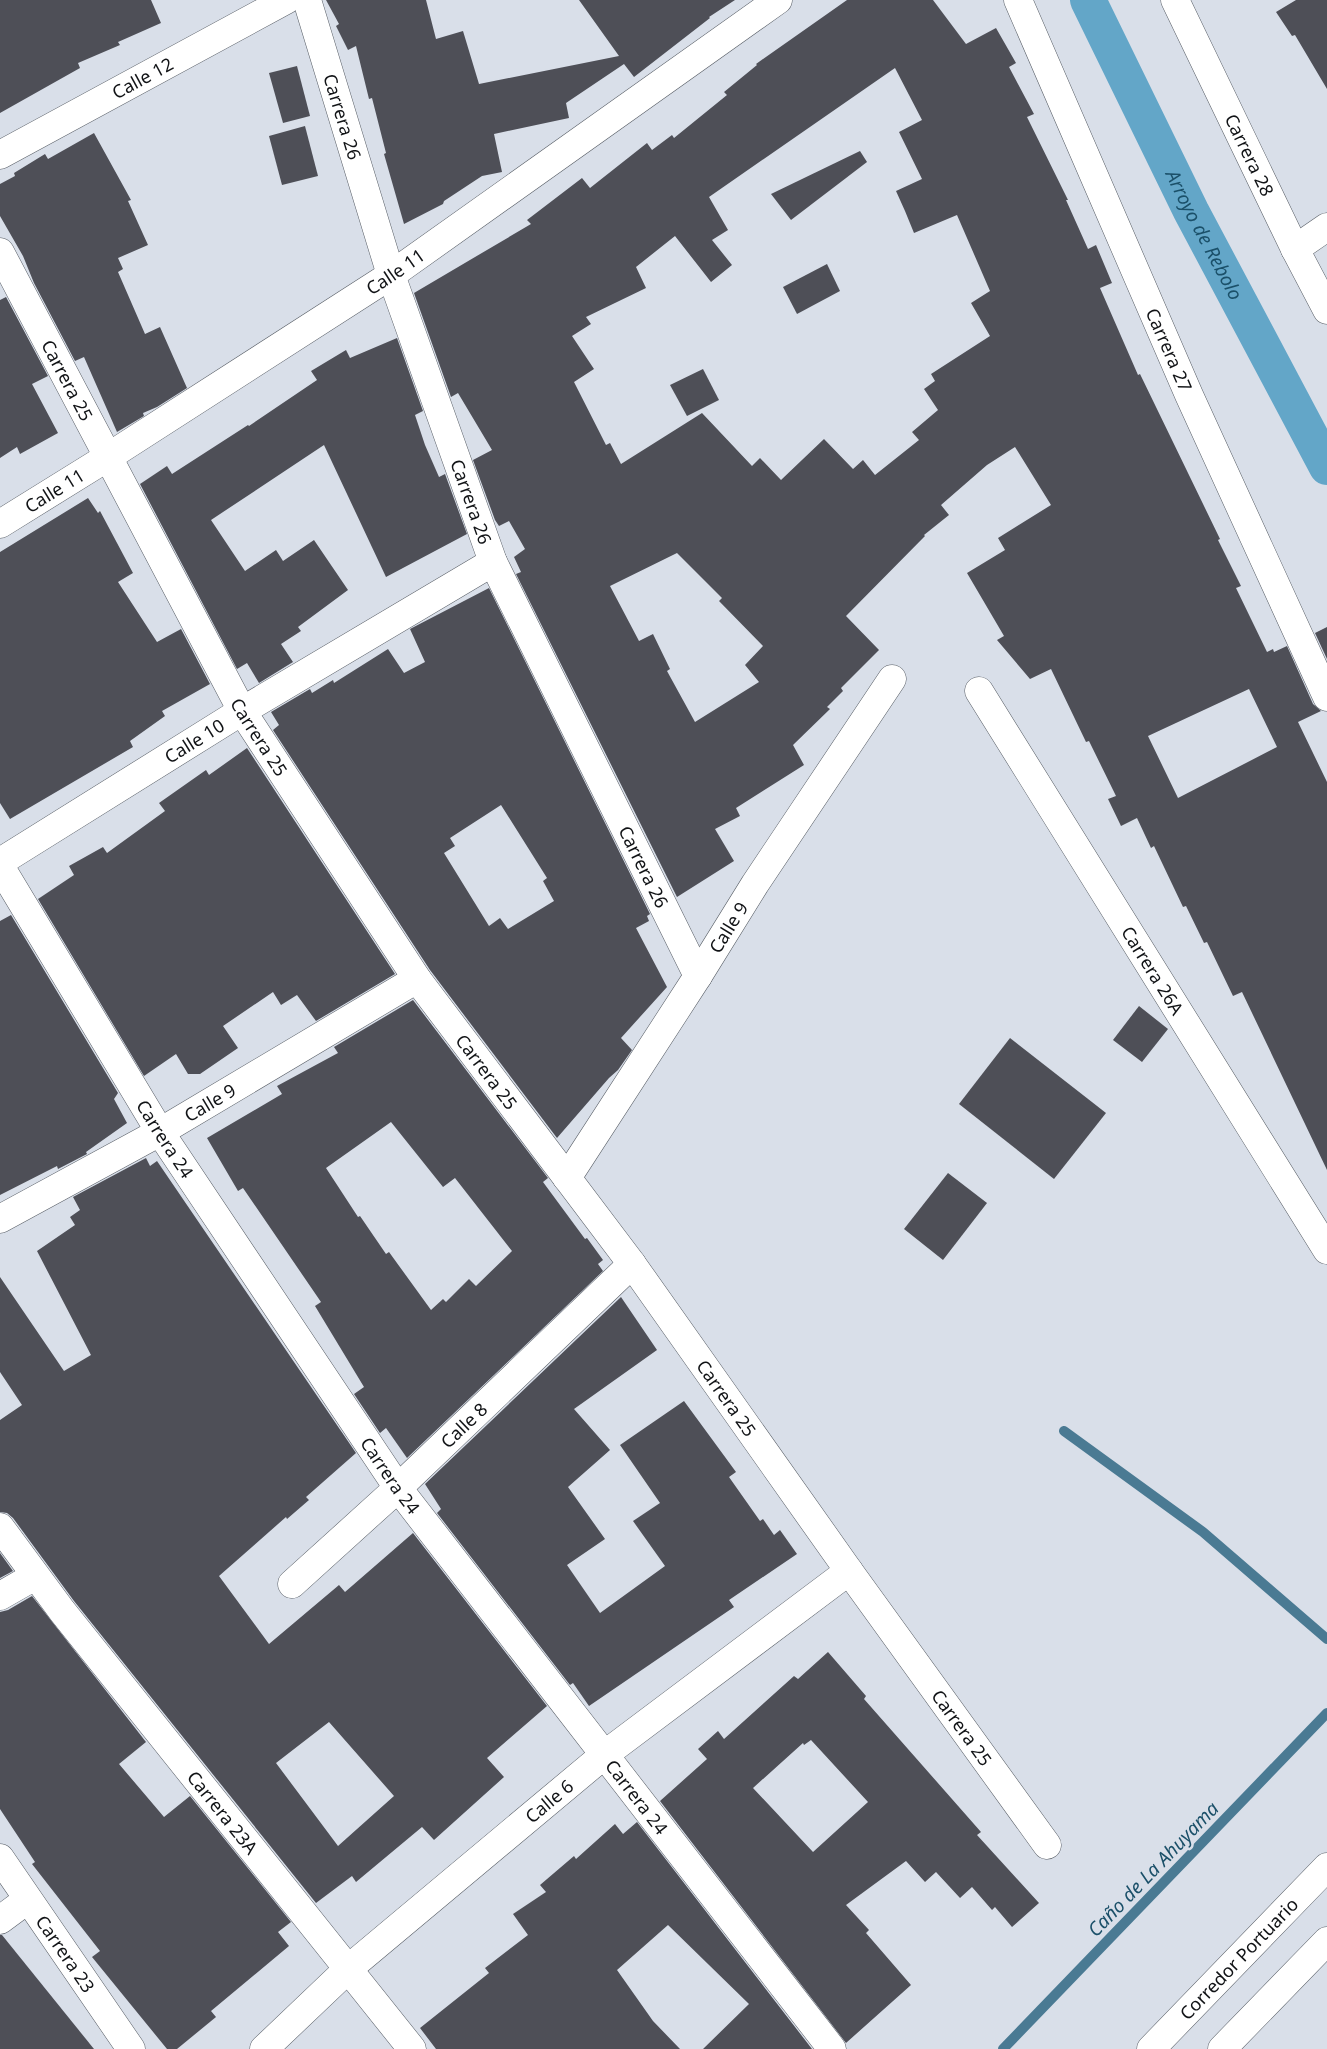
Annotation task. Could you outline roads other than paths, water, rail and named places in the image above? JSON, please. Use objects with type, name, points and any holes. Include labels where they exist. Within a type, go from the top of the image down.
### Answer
[{"type":"street","name":"Calle 12","points":[[0,155],[286,0]]},
{"type":"street","name":"Carrera 26","points":[[306,0],[391,275],[493,562],[698,976]]},
{"type":"street","name":"Calle 11","points":[[0,524],[391,275],[778,0]]},
{"type":"street","name":"Carrera 27","points":[[1018,0],[1189,395],[1327,697]]},
{"type":"street","name":"Carrera 28","points":[[1175,0],[1295,249],[1327,310]]},
{"type":"street","points":[[1295,249],[1327,228]]},
{"type":"street","name":"Carrera 25","points":[[0,252],[242,711],[417,978],[632,1264],[849,1571],[1047,1845]]},
{"type":"street","name":"Calle 10","points":[[0,862],[242,711],[493,562]]},
{"type":"street","name":"Calle 9","points":[[567,1178],[698,976],[755,884],[892,679]]},
{"type":"street","name":"Carrera 26A","points":[[979,691],[1327,1250]]},
{"type":"street","name":"Carrera 24","points":[[0,866],[160,1132],[398,1488],[832,2049]]},
{"type":"street","name":"Calle 9","points":[[0,1219],[160,1132],[417,978]]},
{"type":"street","name":"Calle 8","points":[[292,1584],[398,1488],[632,1264]]},
{"type":"street","name":"Carrera 23A","points":[[0,1527],[35,1576],[412,2049]]},
{"type":"street","name":"Calle 6","points":[[264,2049],[348,1969],[604,1756],[849,1571]]},
{"type":"street","points":[[0,1596],[35,1576]]},
{"type":"street","name":"Carrera 23","points":[[0,1858],[131,2049]]},
{"type":"street","name":"Corredor Portuario","points":[[1151,2049],[1327,1867]]},
{"type":"street","points":[[0,1920],[27,1900]]},
{"type":"street","points":[[1222,2049],[1327,1941]]},
{"type":"waterway","name":"Arroyo de Rebolo","points":[[1088,0],[1191,211],[1327,467]]},
{"type":"waterway","points":[[1064,1431],[1203,1532],[1327,1639]]},
{"type":"waterway","name":"Caño de La Ahuyama","points":[[1003,2049],[1327,1713]]}]
